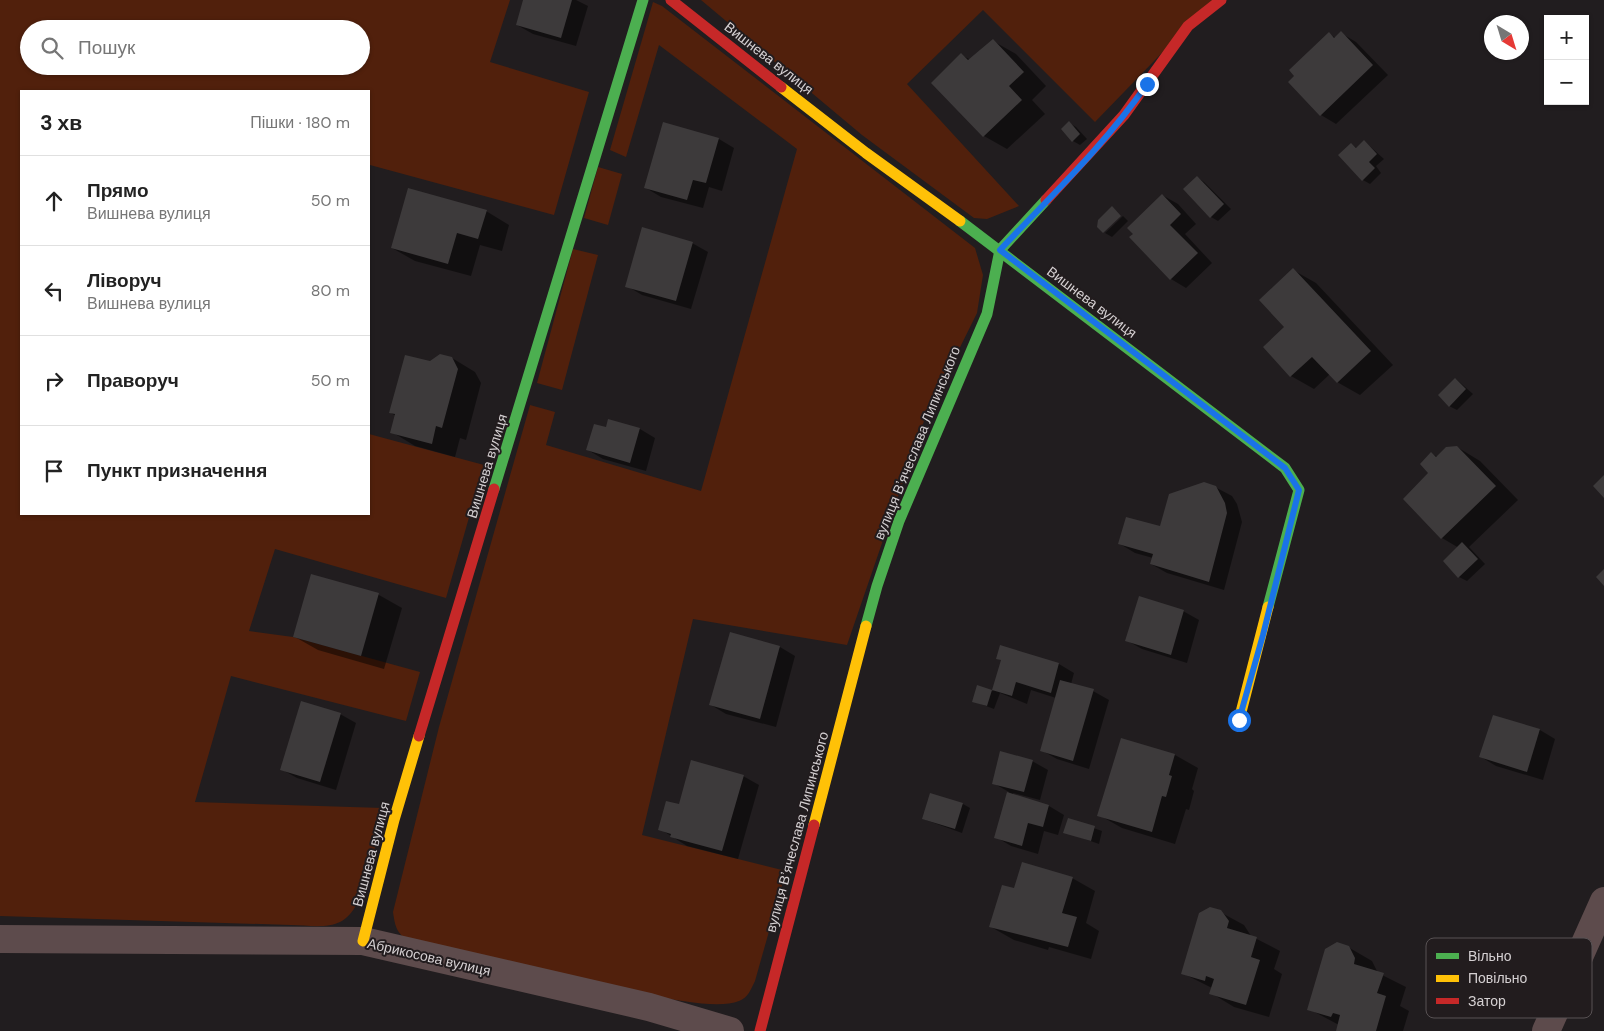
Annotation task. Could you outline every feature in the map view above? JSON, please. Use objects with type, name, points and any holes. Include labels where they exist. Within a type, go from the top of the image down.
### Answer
[{"type":"street","name":"Вишнева вулиця","points":[[363,942],[394,820],[643,0]]},
{"type":"street","name":"Вишнева вулиця","points":[[671,0],[866,153],[1000,250],[1285,468],[1299,490],[1263,635],[1239,720]]},
{"type":"street","points":[[1000,250],[1124,115],[1188,26],[1221,0]]},
{"type":"street","name":"вулиця Вʼячеслава Липинського","points":[[760,1031],[878,586],[899,521],[988,314],[1000,250]]},
{"type":"street","points":[[1587,938],[1604,901]]},
{"type":"street","name":"Абрикосова вулиця","points":[[0,940],[363,942],[649,1007],[730,1031]]},
{"type":"street","points":[[1546,1031],[1552,1018]]},
{"type":"shaded area","points":[[0,0],[510,0],[490,62],[589,92],[554,215],[370,165],[370,90],[20,90],[20,515],[370,515],[370,434],[484,465],[446,598],[275,549],[249,631],[293,637],[420,672],[406,721],[231,676],[195,802],[383,808],[374,854],[358,903],[350,915],[340,922],[316,926],[0,916]]},
{"type":"shaded area","points":[[701,0],[1213,0],[1095,122],[983,10],[907,84],[1019,206],[987,219],[974,218],[862,135]]},
{"type":"shaded area","points":[[653,2],[662,6],[975,248],[983,275],[977,313],[925,418],[847,645],[693,619],[642,835],[786,871],[755,981],[745,998],[725,1004],[687,1002],[666,998],[408,940],[397,928],[393,912],[439,727],[530,405],[555,412],[546,445],[701,491],[797,149],[659,45],[626,157],[610,150]]},
{"type":"shaded area","points":[[598,167],[622,174],[608,225],[584,218]]},
{"type":"shaded area","points":[[573,249],[598,255],[562,390],[537,383]]},
{"type":"building","points":[[523,0],[572,0],[561,38],[516,25]]},
{"type":"building","points":[[1341,31],[1373,65],[1320,116],[1288,82],[1294,76],[1289,70],[1329,32],[1334,38]]},
{"type":"building","points":[[993,39],[1024,72],[1009,86],[1022,100],[983,137],[931,83],[961,53],[968,60]]},
{"type":"building","points":[[1069,121],[1080,134],[1072,142],[1061,129]]},
{"type":"building","points":[[663,122],[719,138],[706,183],[693,180],[687,200],[644,188]]},
{"type":"building","points":[[1364,140],[1377,154],[1369,162],[1375,168],[1362,181],[1338,155],[1351,143],[1356,148]]},
{"type":"building","points":[[1197,176],[1224,204],[1210,218],[1183,189]]},
{"type":"building","points":[[408,188],[487,210],[478,239],[457,233],[448,264],[391,248]]},
{"type":"building","points":[[1162,194],[1181,214],[1170,225],[1198,253],[1170,280],[1129,237],[1133,234],[1127,228]]},
{"type":"building","points":[[1112,206],[1121,216],[1103,233],[1097,227],[1098,220]]},
{"type":"building","points":[[642,227],[693,242],[676,301],[625,287]]},
{"type":"building","points":[[1293,268],[1371,351],[1337,383],[1312,357],[1290,377],[1263,347],[1284,327],[1259,300]]},
{"type":"building","points":[[440,354],[452,357],[458,369],[442,428],[436,426],[432,444],[390,433],[395,414],[389,413],[405,355],[430,361]]},
{"type":"building","points":[[1455,378],[1466,389],[1449,407],[1438,395]]},
{"type":"building","points":[[608,419],[640,428],[630,463],[586,450],[594,424],[606,427]]},
{"type":"building","points":[[1457,446],[1496,486],[1441,539],[1403,499],[1428,473],[1420,464],[1431,452],[1436,457],[1446,447]]},
{"type":"building","points":[[1604,475],[1604,498],[1593,486]]},
{"type":"building","points":[[1204,482],[1216,486],[1225,503],[1227,513],[1209,582],[1150,564],[1153,554],[1118,544],[1126,517],[1160,526],[1169,494]]},
{"type":"building","points":[[1462,542],[1478,559],[1458,578],[1443,561]]},
{"type":"building","points":[[1604,569],[1604,586],[1596,577]]},
{"type":"building","points":[[311,574],[379,593],[361,656],[293,637]]},
{"type":"building","points":[[1139,596],[1184,610],[1171,655],[1125,641]]},
{"type":"building","points":[[730,632],[780,646],[760,719],[709,705]]},
{"type":"building","points":[[1000,645],[1059,663],[1051,693],[1016,682],[1012,696],[992,690],[1001,660],[996,659]]},
{"type":"building","points":[[1060,680],[1094,689],[1073,761],[1040,751]]},
{"type":"building","points":[[977,685],[992,690],[987,706],[972,702]]},
{"type":"building","points":[[301,701],[341,713],[320,782],[280,770]]},
{"type":"building","points":[[1493,715],[1540,729],[1527,772],[1479,757]]},
{"type":"building","points":[[1121,738],[1175,754],[1169,775],[1172,776],[1166,797],[1162,796],[1152,832],[1097,816]]},
{"type":"building","points":[[1000,751],[1033,760],[1024,792],[992,784]]},
{"type":"building","points":[[691,760],[744,775],[722,851],[670,837],[671,834],[658,830],[666,801],[679,804]]},
{"type":"building","points":[[1007,792],[1049,805],[1043,827],[1028,823],[1022,846],[994,838]]},
{"type":"building","points":[[930,793],[963,803],[955,829],[922,819]]},
{"type":"building","points":[[1068,818],[1095,826],[1091,841],[1063,833]]},
{"type":"building","points":[[1022,862],[1073,877],[1062,913],[1077,917],[1068,947],[989,927],[1002,885],[1014,888]]},
{"type":"building","points":[[1210,907],[1221,910],[1229,921],[1227,928],[1257,937],[1251,957],[1260,960],[1246,1005],[1209,994],[1214,979],[1206,976],[1205,981],[1181,974],[1199,913]]},
{"type":"building","points":[[1337,942],[1349,946],[1355,958],[1354,964],[1384,973],[1377,993],[1386,996],[1376,1031],[1336,1031],[1340,1015],[1333,1013],[1331,1017],[1307,1010],[1325,949]]},
{"type":"traffic: fast","points":[[494,489],[643,0]]},
{"type":"traffic: fast","points":[[866,626],[899,521],[987,314],[1000,250],[1046,200]]},
{"type":"traffic: fast","points":[[960,221],[1285,468],[1299,490],[1268,607]]},
{"type":"traffic: slow","points":[[781,87],[866,153],[960,221]]},
{"type":"traffic: slow","points":[[1239,720],[1268,607]]},
{"type":"traffic: slow","points":[[814,825],[866,626]]},
{"type":"traffic: slow","points":[[363,941],[394,820],[419,736]]},
{"type":"traffic: jam","points":[[671,0],[781,87]]},
{"type":"traffic: jam","points":[[1046,200],[1124,115],[1188,26],[1221,0]]},
{"type":"traffic: jam","points":[[419,736],[494,489]]},
{"type":"traffic: jam","points":[[760,1031],[814,825]]},
{"type":"route","points":[[1147,84],[1124,115],[1000,250],[1285,468],[1299,490],[1263,635],[1239,720]]}]
